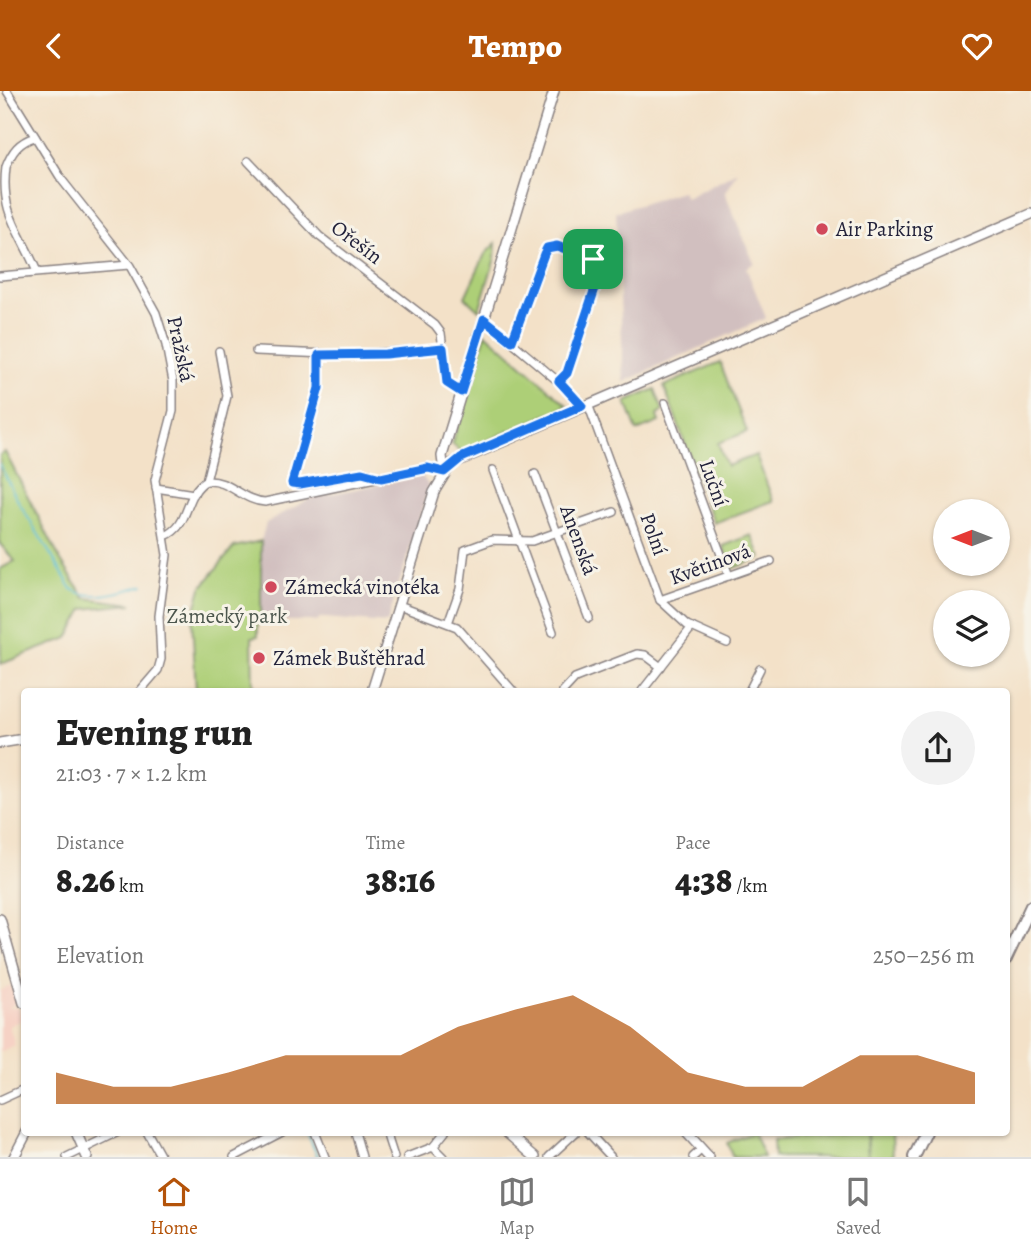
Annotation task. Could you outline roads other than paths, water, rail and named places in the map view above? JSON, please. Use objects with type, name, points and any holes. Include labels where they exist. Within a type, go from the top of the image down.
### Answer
[{"type":"main road","points":[[1010,951],[1031,906]]},
{"type":"main road","points":[[914,1157],[924,1136]]},
{"type":"street","name":"Pražská","points":[[7,91],[62,180],[129,265],[159,319],[173,381],[171,425],[156,473],[167,563],[159,616],[161,659],[158,670],[142,688]]},
{"type":"street","points":[[444,472],[442,456],[554,91]]},
{"type":"street","points":[[35,138],[23,142],[14,151],[4,172],[1,197],[5,219],[37,272]]},
{"type":"street","name":"Ořešín","points":[[248,161],[319,236],[435,325],[440,331],[447,383],[461,392]]},
{"type":"street","points":[[373,688],[434,492],[444,472],[461,458],[1031,214]]},
{"type":"street","points":[[512,341],[545,251],[557,246],[598,261],[602,271],[567,373],[559,381]]},
{"type":"street","points":[[0,276],[129,265]]},
{"type":"street","points":[[484,319],[585,405]]},
{"type":"street","points":[[256,351],[319,355],[385,354],[443,348]]},
{"type":"street","points":[[165,536],[183,523],[194,494],[206,481],[227,396],[219,351]]},
{"type":"street","points":[[319,355],[319,388],[292,483],[300,484],[362,473],[381,478]]},
{"type":"street","name":"Luční","points":[[666,403],[729,576]]},
{"type":"street","name":"Polní","points":[[585,405],[660,600],[673,614],[692,627],[727,643]]},
{"type":"street","points":[[206,481],[220,482],[257,501],[265,502],[428,468],[444,472]]},
{"type":"street","points":[[493,470],[553,632]]},
{"type":"street","name":"Anenská","points":[[535,474],[589,618]]},
{"type":"street","points":[[156,488],[194,494]]},
{"type":"street","points":[[448,623],[460,589],[463,552],[492,540],[520,541],[557,532],[614,512]]},
{"type":"street","name":"Květinová","points":[[660,600],[771,561]]},
{"type":"street","points":[[399,605],[459,629],[510,688]]},
{"type":"street","points":[[644,688],[692,627]]},
{"type":"street","points":[[566,688],[573,679],[637,654],[645,655],[661,667]]},
{"type":"street","points":[[751,688],[760,669]]},
{"type":"street","points":[[0,743],[21,740]]},
{"type":"street","points":[[0,919],[2,933],[21,978]]},
{"type":"street","points":[[0,1100],[21,1090]]},
{"type":"street","points":[[14,1157],[25,1136]]},
{"type":"street","points":[[78,1136],[85,1153]]},
{"type":"street","points":[[67,1157],[85,1153],[112,1136]]},
{"type":"street","points":[[149,1136],[161,1157]]},
{"type":"street","points":[[234,1157],[274,1136]]},
{"type":"street","points":[[317,1136],[325,1157]]},
{"type":"street","points":[[356,1136],[362,1157]]},
{"type":"street","points":[[387,1136],[394,1157]]},
{"type":"street","points":[[407,1157],[433,1147],[442,1136]]},
{"type":"street","points":[[511,1136],[535,1157]]},
{"type":"street","points":[[549,1157],[572,1136]]},
{"type":"street","points":[[592,1136],[611,1157]]},
{"type":"street","points":[[690,1136],[709,1157]]},
{"type":"street","points":[[433,1147],[443,1157]]},
{"type":"street","points":[[694,1157],[702,1149]]},
{"type":"waterway","points":[[0,465],[19,503],[72,589],[88,595],[98,595],[144,585]]},
{"type":"waterway","points":[[309,1136],[318,1157]]},
{"type":"place","name":"Air Parking","points":[[822,229]]},
{"type":"place","name":"Zámecká vinotéka","points":[[271,587]]},
{"type":"place","name":"Zámek Buštěhrad","points":[[259,658]]},
{"type":"park label","name":"Zámecký park","points":[[227,616]]}]
